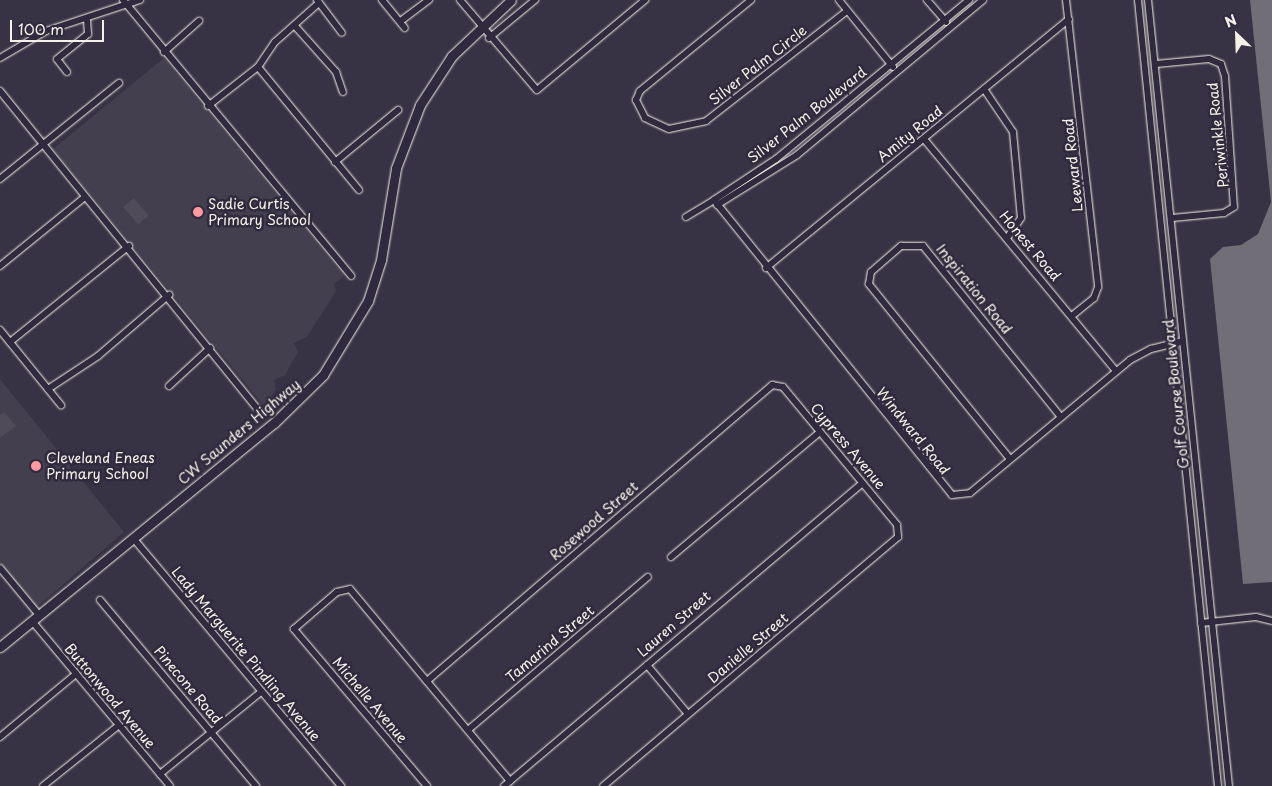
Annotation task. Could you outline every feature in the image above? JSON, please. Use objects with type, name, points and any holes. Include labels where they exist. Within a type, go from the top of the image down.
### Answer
[{"type":"main road","name":"CW Saunders Highway","points":[[0,647],[296,404],[337,357],[370,295],[396,168],[414,120],[442,69],[481,26],[511,0]]},
{"type":"street","points":[[0,58],[46,30],[87,18],[124,2],[140,0]]},
{"type":"street","points":[[382,0],[402,20],[405,28]]},
{"type":"street","points":[[402,20],[429,0]]},
{"type":"street","points":[[460,0],[489,38],[537,90],[645,0]]},
{"type":"street","points":[[489,38],[535,0]]},
{"type":"street","name":"Silver Palm Circle","points":[[751,0],[640,90],[638,109],[645,118],[669,129],[706,121],[847,11]]},
{"type":"street","points":[[839,0],[897,71]]},
{"type":"street","points":[[927,0],[950,28]]},
{"type":"street","name":"Silver Palm Boulevard","points":[[716,202],[776,159],[970,0]]},
{"type":"street","name":"Silver Palm Boulevard","points":[[716,202],[797,155],[983,0]]},
{"type":"street","name":"Leeward Road","points":[[1066,0],[1098,287],[1094,298],[1072,316]]},
{"type":"street","name":"Golf Course Boulevard","points":[[1138,0],[1218,786]]},
{"type":"street","name":"Golf Course Boulevard","points":[[1148,0],[1214,622],[1229,786]]},
{"type":"street","points":[[124,2],[208,106],[351,276]]},
{"type":"street","points":[[208,106],[258,67],[275,42],[295,26],[318,2],[342,33]]},
{"type":"street","points":[[67,72],[57,59],[88,34],[87,18]]},
{"type":"street","name":"Amity Road","points":[[766,268],[1069,20]]},
{"type":"street","points":[[164,52],[199,21]]},
{"type":"street","points":[[295,26],[336,72],[343,92]]},
{"type":"street","name":"Periwinkle Road","points":[[1156,64],[1209,59],[1221,64],[1225,76],[1234,207],[1224,213],[1172,218]]},
{"type":"street","points":[[258,67],[359,190]]},
{"type":"street","points":[[0,179],[119,83]]},
{"type":"street","points":[[984,89],[1013,132],[1021,218],[1007,238]]},
{"type":"street","points":[[0,91],[85,197],[129,246],[169,295],[257,408]]},
{"type":"street","points":[[335,162],[398,110]]},
{"type":"street","name":"Honest Road","points":[[924,139],[1116,370]]},
{"type":"street","points":[[0,266],[85,197]]},
{"type":"street","points":[[686,217],[716,202]]},
{"type":"street","name":"Windward Road","points":[[716,202],[766,268],[946,493],[958,496],[970,493],[1116,370],[1141,353],[1173,342],[1183,341]]},
{"type":"street","points":[[10,342],[129,246]]},
{"type":"street","name":"Inspiration Road","points":[[1010,459],[869,284],[871,272],[901,246],[923,246],[1061,417]]},
{"type":"street","points":[[48,389],[98,356],[169,295]]},
{"type":"street","points":[[0,330],[62,405]]},
{"type":"street","points":[[169,386],[210,348]]},
{"type":"street","name":"Rosewood Street","points":[[427,681],[772,385],[778,385]]},
{"type":"street","name":"Cypress Avenue","points":[[778,385],[820,432],[897,525]]},
{"type":"street","points":[[671,557],[820,432]]},
{"type":"street","name":"Lauren Street","points":[[504,786],[862,483]]},
{"type":"street","name":"Danielle Street","points":[[603,786],[898,537],[897,525]]},
{"type":"street","name":"Lady Marguerite Pindling Avenue","points":[[133,538],[341,786]]},
{"type":"street","name":"Buttonwood Avenue","points":[[0,568],[76,674],[170,786]]},
{"type":"street","name":"Tamarind Street","points":[[468,730],[648,577]]},
{"type":"street","name":"Michelle Avenue","points":[[427,681],[348,588],[332,595],[294,629],[427,786]]},
{"type":"street","name":"Pinecone Road","points":[[100,600],[256,786]]},
{"type":"street","points":[[1201,623],[1264,617],[1272,621]]},
{"type":"street","points":[[647,665],[688,714]]},
{"type":"street","points":[[0,737],[76,674]]},
{"type":"street","points":[[427,681],[510,780]]},
{"type":"street","points":[[160,774],[261,692]]},
{"type":"street","points":[[43,786],[118,726]]},
{"type":"shaded area","points":[[1250,0],[1272,0],[1272,582],[1243,584],[1210,259],[1223,247],[1241,245],[1258,234],[1271,202]]},
{"type":"shaded area","name":"Sadie Curtis Primary School","points":[[164,58],[344,276],[334,284],[336,291],[307,337],[294,343],[298,352],[285,375],[274,380],[276,389],[265,407],[53,149]]},
{"type":"shaded area","points":[[134,198],[149,216],[138,225],[123,207]]},
{"type":"shaded area","name":"Cleveland Eneas Primary School","points":[[0,379],[124,532],[37,607],[0,562]]},
{"type":"shaded area","points":[[4,412],[16,426],[0,438],[0,415]]},
{"type":"place","name":"Sadie Curtis Primary School","points":[[198,212]]},
{"type":"place","name":"Cleveland Eneas Primary School","points":[[36,466]]}]
